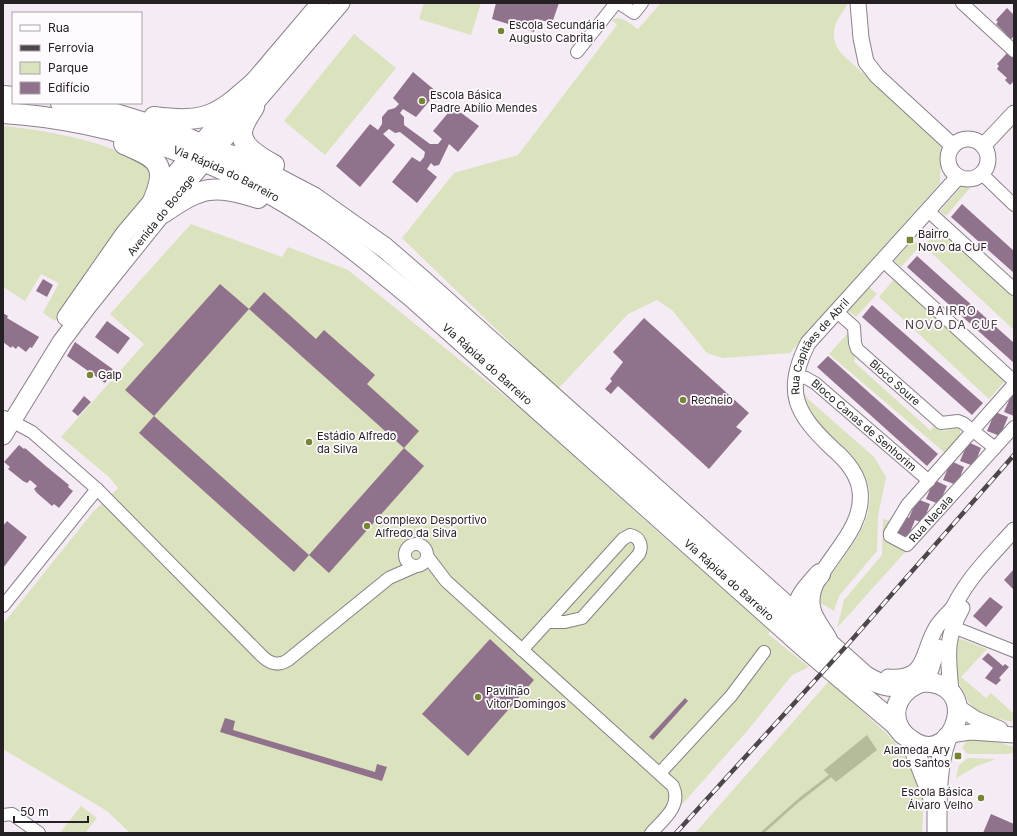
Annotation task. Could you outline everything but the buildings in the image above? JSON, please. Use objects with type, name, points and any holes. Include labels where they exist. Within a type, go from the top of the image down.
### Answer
[{"type":"highway","points":[[106,110],[190,120],[206,116],[220,110],[232,102],[256,81]]},
{"type":"highway","name":"Via Rápida do Barreiro","points":[[67,104],[106,110],[174,132],[203,153],[299,212],[356,251],[412,297],[802,645],[894,723],[906,737]]},
{"type":"highway","points":[[254,107],[242,132],[244,140],[250,148],[265,160],[287,173],[313,197]]},
{"type":"highway","name":"Via Rápida do Barreiro","points":[[3,113],[79,123],[203,153],[236,158],[313,197],[385,248],[411,270],[866,676],[876,682],[895,688],[920,684]]},
{"type":"highway","points":[[79,123],[97,134],[143,152],[159,166],[161,174],[158,207],[201,191],[216,189],[232,191],[299,212]]},
{"type":"highway","points":[[757,578],[773,586],[791,588],[820,574]]},
{"type":"highway","points":[[802,645],[796,636],[796,606],[802,594],[820,574]]},
{"type":"main road","name":"Avenida do Bocage","points":[[3,436],[6,419],[158,207],[203,153],[256,81],[320,3]]},
{"type":"main road","name":"Avenida do Bocage","points":[[203,153],[254,107],[342,3]]},
{"type":"main road","points":[[906,737],[927,746],[938,744],[948,736],[955,727],[958,717],[955,700],[939,684],[920,684],[904,692],[898,702],[895,713],[897,724],[906,737],[936,804]]},
{"type":"main road","points":[[937,833],[936,804],[940,761],[948,736]]},
{"type":"street","points":[[577,52],[618,3],[634,14],[642,3]]},
{"type":"street","points":[[858,3],[863,52],[868,66],[953,146]]},
{"type":"street","points":[[962,3],[1014,51]]},
{"type":"street","points":[[983,146],[1014,113]]},
{"type":"street","points":[[962,140],[974,140],[983,146],[988,160],[982,174],[968,180],[958,177],[948,165],[948,155],[953,146],[962,140]]},
{"type":"street","points":[[982,174],[1014,205]]},
{"type":"street","name":"Rua Capitães de Abril","points":[[837,650],[812,606],[813,596],[820,574],[851,532],[858,513],[860,491],[850,466],[814,431],[800,411],[795,390],[795,376],[808,343],[958,177]]},
{"type":"street","points":[[927,210],[1014,289]]},
{"type":"street","points":[[882,260],[1014,383]]},
{"type":"street","name":"Bloco Soure","points":[[836,311],[854,327],[857,349],[941,423],[958,421],[964,423],[973,430]]},
{"type":"street","name":"Bloco Canas de Senhorim","points":[[795,376],[806,378],[815,383],[929,481]]},
{"type":"street","name":"Rua Nacala","points":[[1014,383],[907,505],[890,533],[890,536],[907,545],[1014,427]]},
{"type":"street","points":[[6,419],[32,432],[97,489],[263,657],[272,663],[280,664],[290,658],[389,578],[425,563],[428,556]]},
{"type":"street","points":[[973,430],[995,448]]},
{"type":"street","points":[[3,606],[97,489]]},
{"type":"street","points":[[920,684],[952,609],[962,590],[980,566],[994,553],[1014,530]]},
{"type":"street","points":[[522,650],[547,622],[622,538],[630,535],[637,538],[641,549],[638,554],[582,618],[565,622],[547,622]]},
{"type":"street","points":[[389,578],[407,548],[417,544],[426,549],[428,556],[446,581],[673,786],[676,792],[676,802],[671,811],[651,833]]},
{"type":"street","points":[[994,553],[970,593],[953,627],[947,657],[955,700],[976,719],[1014,735]]},
{"type":"street","points":[[404,555],[407,563],[446,581]]},
{"type":"street","points":[[822,626],[875,673],[886,677],[901,678],[912,674],[919,668],[936,627],[952,609]]},
{"type":"street","points":[[953,627],[1014,650]]},
{"type":"street","points":[[660,774],[731,696],[764,652]]},
{"type":"street","points":[[948,736],[971,732],[1014,735]]},
{"type":"street","points":[[3,815],[12,814],[39,833]]},
{"type":"green space","points":[[424,3],[481,3],[471,35],[419,19]]},
{"type":"green space","points":[[661,3],[848,3],[838,19],[834,29],[834,40],[838,49],[941,143],[940,183],[790,353],[723,358],[707,353],[672,310],[657,300],[628,314],[558,389],[402,238],[454,173],[518,155],[617,25],[612,20],[615,18],[622,19],[638,29]]},
{"type":"green space","points":[[354,34],[396,68],[325,155],[284,121]]},
{"type":"green space","points":[[3,126],[60,134],[79,139],[115,150],[150,165],[151,188],[98,255],[55,321],[43,313],[59,283],[41,274],[25,301],[3,287]]},
{"type":"green space","points":[[965,183],[970,188],[946,216],[940,211]]},
{"type":"green space","name":"Complexo Desportivo Alfredo da Silva","points":[[191,224],[282,257],[288,247],[348,270],[522,410],[668,541],[772,630],[768,634],[809,667],[792,675],[748,730],[671,817],[665,811],[645,833],[130,833],[107,811],[3,749],[3,624],[93,512],[118,488],[109,477],[61,437],[144,344],[110,314]]},
{"type":"green space","points":[[941,227],[1014,295],[1014,330],[924,246]]},
{"type":"green space","points":[[913,240],[920,246],[901,267],[894,261]]},
{"type":"green space","points":[[895,278],[1006,380],[989,399],[879,297]]},
{"type":"green space","points":[[869,287],[877,294],[856,317],[848,311]]},
{"type":"green space","points":[[849,332],[848,346],[855,356],[854,362],[931,431],[933,426],[944,431],[955,428],[960,429],[960,436],[945,453],[829,354]]},
{"type":"green space","points":[[804,392],[808,399],[874,457],[886,477],[878,516],[877,551],[839,596],[834,611],[819,602],[822,586],[859,534],[866,517],[870,500],[867,482],[858,464],[817,422],[806,402]]},
{"type":"green space","points":[[883,519],[890,521],[886,538],[906,551],[837,628],[844,600],[882,555]]},
{"type":"green space","points":[[955,637],[987,649],[961,677],[986,698],[991,693],[1014,714],[1012,722],[987,716],[976,710],[968,701],[954,673]]},
{"type":"green space","points":[[829,681],[886,733],[899,747],[909,762],[924,798],[922,833],[695,833]]},
{"type":"green space","points":[[989,739],[1014,747],[1014,753],[967,754],[962,747],[966,740]]},
{"type":"green space","points":[[968,758],[996,759],[977,766],[956,778],[959,765]]},
{"type":"green space","points":[[81,806],[97,818],[85,833],[60,833]]},
{"type":"shaded area","points":[[867,735],[877,750],[836,782],[824,770]]},
{"type":"waterway","points":[[762,833],[799,800],[830,776]]},
{"type":"railway","points":[[676,833],[849,643],[1014,455]]},
{"type":"place","name":"Escola Secundária Augusto Cabrita","points":[[501,31]]},
{"type":"place","name":"Escola Básica Padre Abílio Mendes","points":[[422,101]]},
{"type":"place","name":"Bairro Novo da CUF","points":[[910,240]]},
{"type":"place","name":"Galp","points":[[90,375]]},
{"type":"place","name":"Recheio","points":[[683,400]]},
{"type":"place","name":"Estádio Alfredo da Silva","points":[[309,442]]},
{"type":"place","name":"Complexo Desportivo Alfredo da Silva","points":[[367,526]]},
{"type":"place","name":"Pavilhão Vitor Domingos","points":[[478,697]]},
{"type":"place","name":"Alameda Ary dos Santos","points":[[958,756]]},
{"type":"place","name":"Escola Básica Álvaro Velho","points":[[981,798]]},
{"type":"district","name":"BAIRRO NOVO DA CUF","points":[[952,317]]}]
